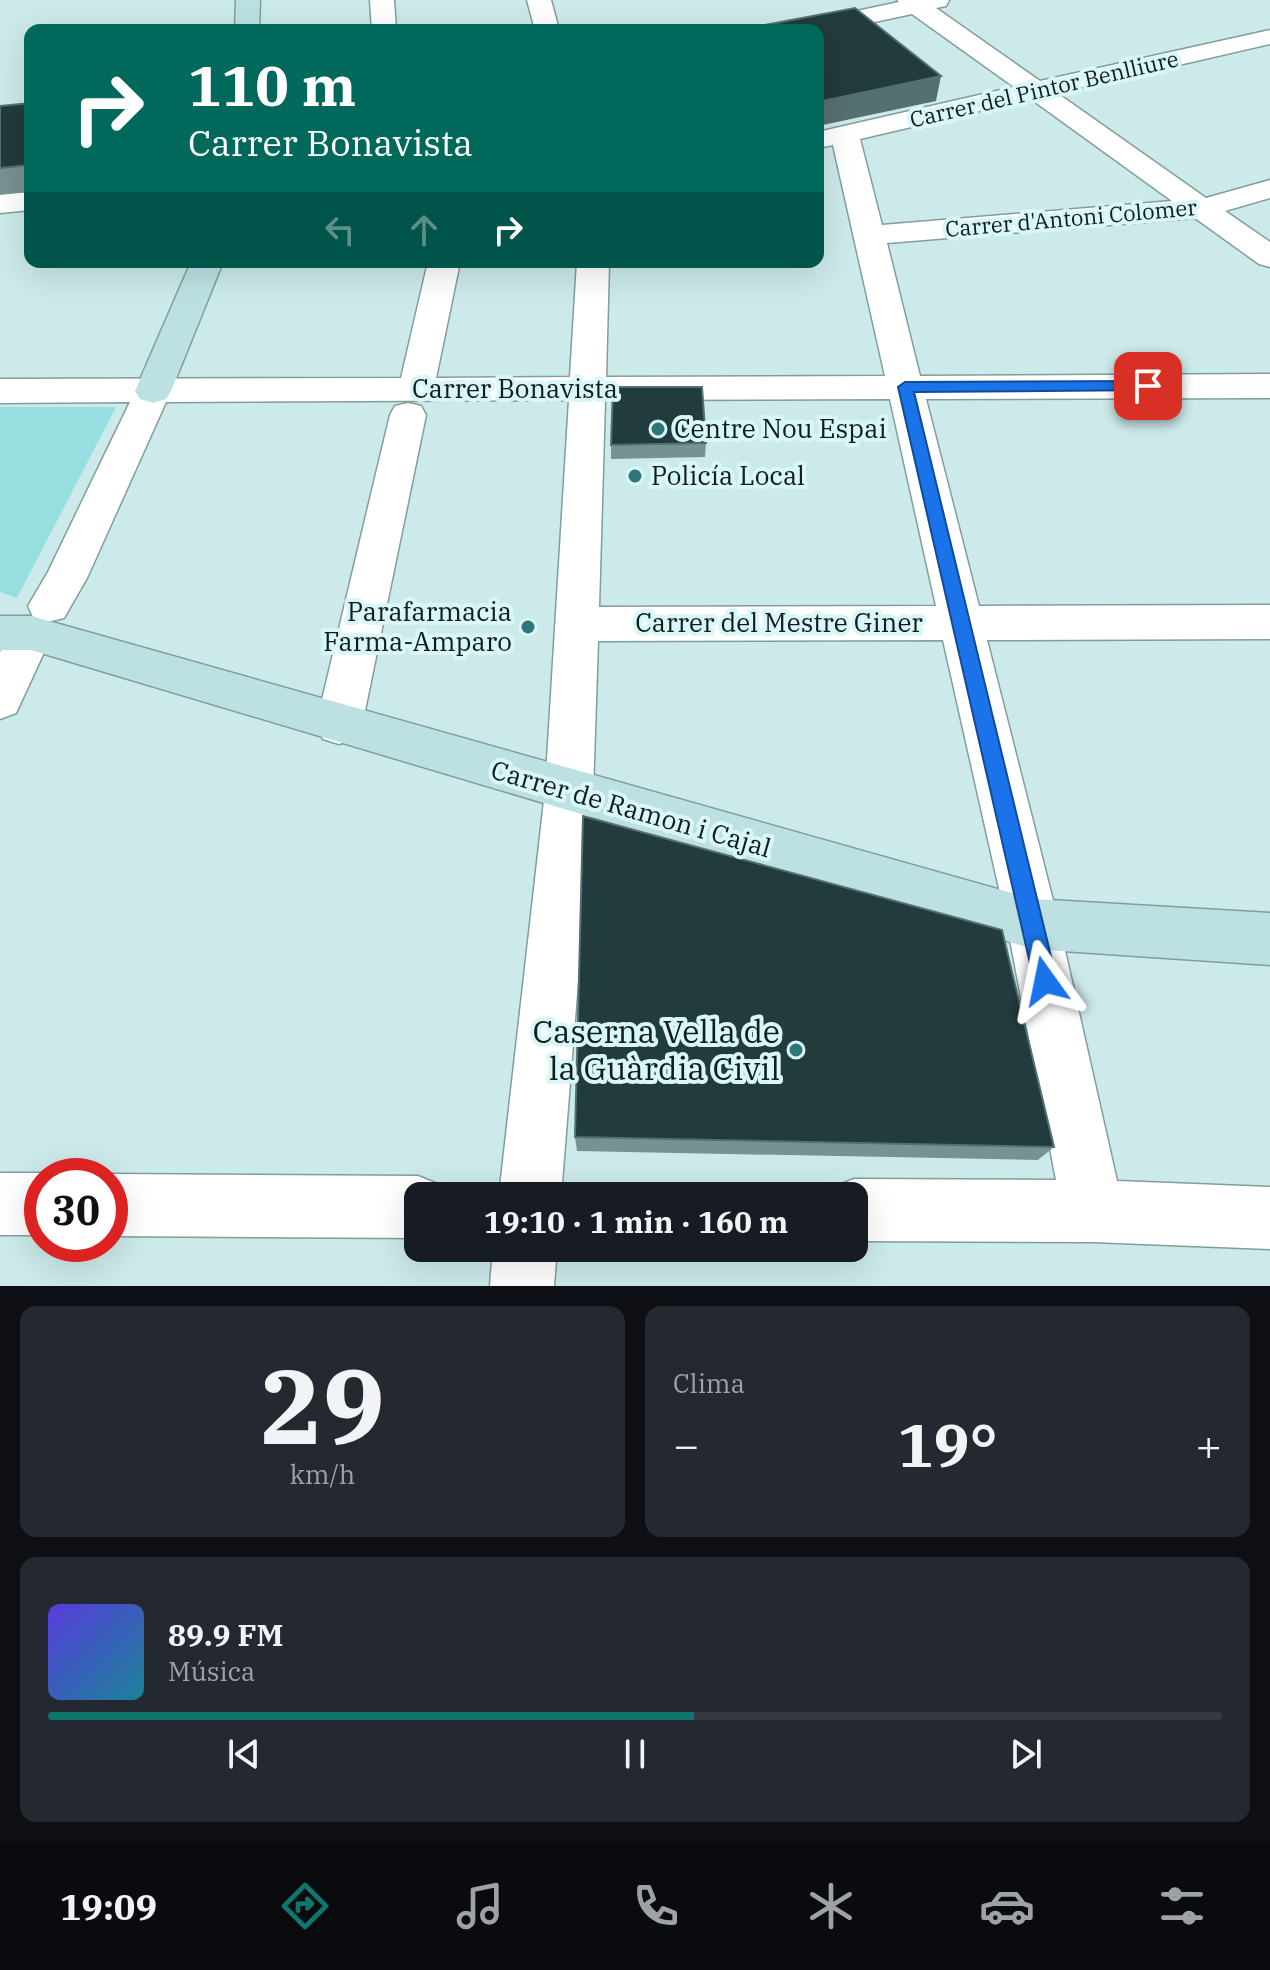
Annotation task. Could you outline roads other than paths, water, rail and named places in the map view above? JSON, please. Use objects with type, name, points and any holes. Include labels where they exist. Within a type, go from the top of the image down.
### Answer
[{"type":"street","points":[[247,24],[248,0]]},
{"type":"street","points":[[382,0],[384,24]]},
{"type":"street","points":[[539,0],[545,24]]},
{"type":"street","points":[[824,24],[913,3],[944,0]]},
{"type":"street","points":[[913,3],[1270,257]]},
{"type":"street","name":"Carrer del Pintor Benlliure","points":[[832,137],[1270,37]]},
{"type":"street","points":[[832,137],[869,235],[1033,924],[1093,1211]]},
{"type":"street","name":"Carrer d'Antoni Colomer","points":[[869,235],[1203,208],[1270,189]]},
{"type":"street","points":[[0,204],[24,202]]},
{"type":"street","points":[[0,700],[27,624],[66,578],[153,391],[204,268]]},
{"type":"street","points":[[339,725],[443,268]]},
{"type":"street","points":[[531,1182],[569,792],[593,268]]},
{"type":"street","name":"Carrer Bonavista","points":[[0,391],[153,391],[412,402],[588,388],[1270,386]]},
{"type":"street","name":"Carrer del Mestre Giner","points":[[576,624],[1270,622]]},
{"type":"street","name":"Carrer de Ramon i Cajal","points":[[27,624],[339,725],[1033,924],[1270,939]]},
{"type":"street","points":[[0,1204],[24,1204]]},
{"type":"street","points":[[128,1205],[404,1207]]},
{"type":"street","points":[[868,1210],[1093,1211],[1270,1218]]},
{"type":"street","points":[[522,1286],[524,1262]]},
{"type":"place","name":"Centre Nou Espai","points":[[658,429]]},
{"type":"place","name":"Policía Local","points":[[635,476]]},
{"type":"place","name":"Parafarmacia Farma-Amparo","points":[[528,627]]},
{"type":"place","name":"Caserna Vella de la Guàrdia Civil","points":[[796,1050]]}]
